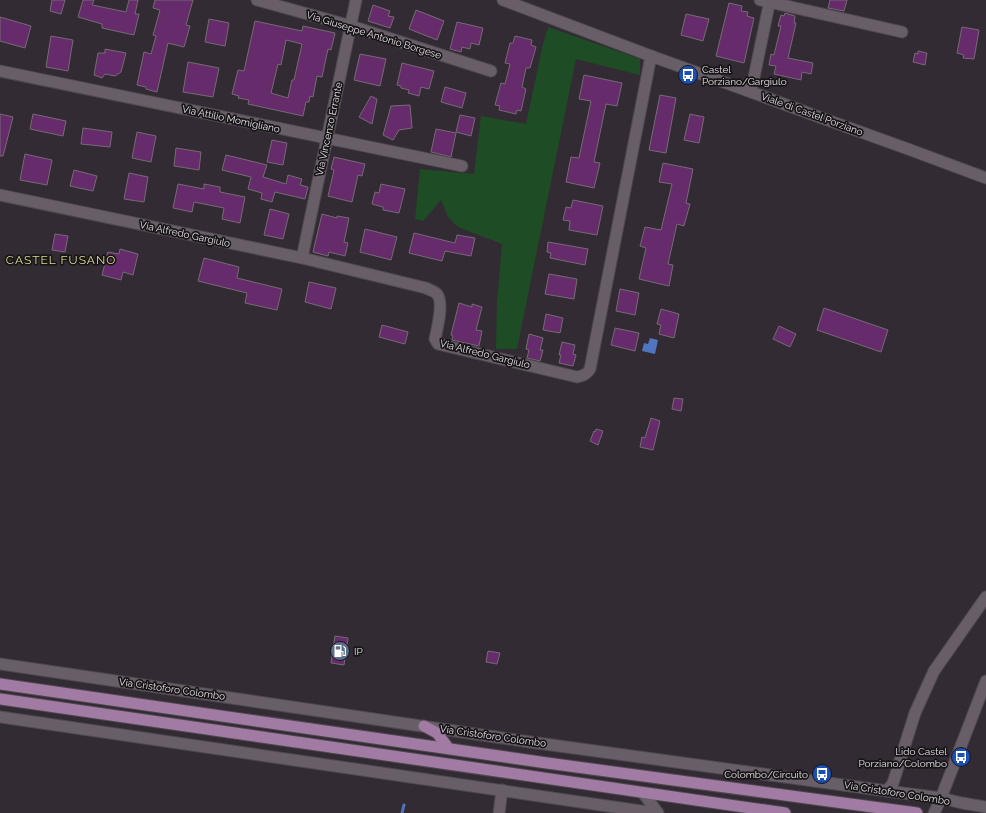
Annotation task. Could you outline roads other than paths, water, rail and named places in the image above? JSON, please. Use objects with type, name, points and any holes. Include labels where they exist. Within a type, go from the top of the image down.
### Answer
[{"type":"main road","name":"Via Cristoforo Colombo","points":[[0,684],[555,764],[917,813]]},
{"type":"main road","points":[[0,700],[785,813]]},
{"type":"main road","points":[[424,726],[437,733],[448,748]]},
{"type":"street","name":"Via Giuseppe Antonio Borgese","points":[[257,0],[351,26],[491,71]]},
{"type":"street","name":"Via Vincenzo Errante","points":[[302,258],[356,0]]},
{"type":"street","name":"Viale di Castel Porziano","points":[[503,0],[650,56],[986,178]]},
{"type":"street","points":[[751,92],[767,1],[902,32]]},
{"type":"street","name":"Via Alfredo Gargiulo","points":[[0,195],[302,258],[426,288],[438,294],[440,298],[441,304],[435,340],[438,344],[581,376],[588,373],[590,369],[650,56]]},
{"type":"street","name":"Via Attilio Momigliano","points":[[0,72],[462,166]]},
{"type":"street","points":[[887,791],[894,783],[914,713],[934,671],[986,597]]},
{"type":"street","name":"Via Cristoforo Colombo","points":[[0,664],[530,742],[940,798],[986,807]]},
{"type":"street","points":[[934,813],[986,681]]},
{"type":"street","points":[[0,717],[655,813]]},
{"type":"street","points":[[499,813],[502,790]]},
{"type":"street","points":[[643,793],[658,813]]},
{"type":"water","points":[[650,338],[658,340],[655,354],[642,351],[644,343],[648,344]]},
{"type":"waterway","points":[[402,813],[404,805]]},
{"type":"place","name":"Castel Porziano/Gargiulo","points":[[688,75]]},
{"type":"place","name":"IP","points":[[340,651]]},
{"type":"place","name":"Lido Castel Porziano/Colombo","points":[[961,757]]},
{"type":"place","name":"Colombo/Circuito","points":[[822,774]]},
{"type":"district","name":"CASTEL FUSANO","points":[[61,260]]}]
